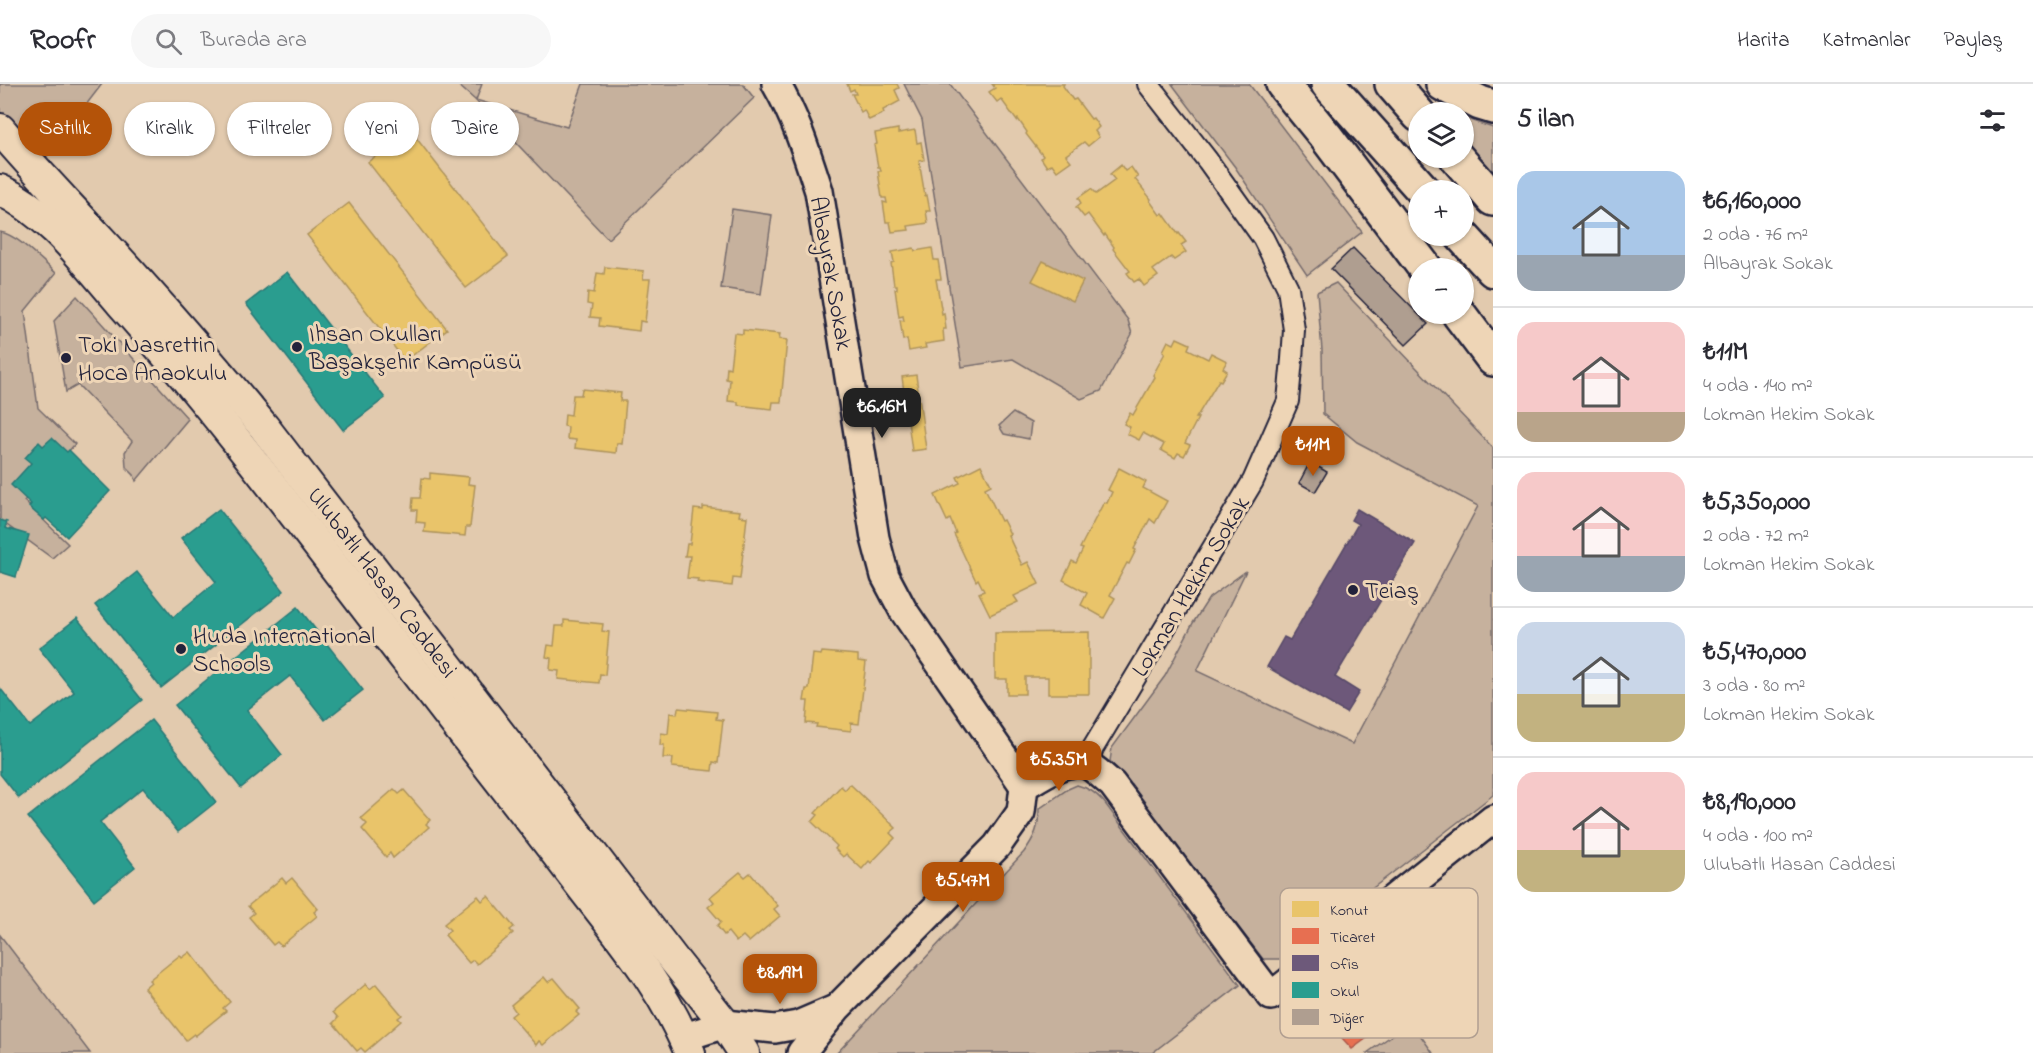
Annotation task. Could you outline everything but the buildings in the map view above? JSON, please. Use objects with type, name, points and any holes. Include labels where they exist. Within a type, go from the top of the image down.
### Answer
[{"type":"highway","points":[[1283,84],[1417,258]]},
{"type":"highway","points":[[1328,84],[1414,180]]},
{"type":"highway","points":[[1392,84],[1408,102]]},
{"type":"highway","points":[[1443,84],[1493,107]]},
{"type":"highway","points":[[1327,138],[1435,258]]},
{"type":"highway","points":[[1465,168],[1493,199]]},
{"type":"highway","points":[[1471,246],[1493,270]]},
{"type":"highway","points":[[1474,302],[1493,324]]},
{"type":"highway","points":[[1467,324],[1493,359]]},
{"type":"main road","name":"Albayrak Sokak","points":[[776,84],[788,104],[801,135],[819,191],[875,538],[885,576],[903,610],[1024,786]]},
{"type":"main road","name":"Ulubatlı Hasan Caddesi","points":[[5,137],[209,362],[264,427],[725,1024],[744,1053]]},
{"type":"main road","name":"Ulubatlı Hasan Caddesi","points":[[0,190],[31,208],[48,224],[76,252],[173,361],[636,957],[663,994],[688,1047]]},
{"type":"main road","points":[[801,1053],[837,1008],[997,846],[1021,812],[1024,786],[1049,772],[1072,764],[1087,764],[1112,784],[1271,996],[1280,989]]},
{"type":"main road","points":[[1406,888],[1493,819]]},
{"type":"main road","points":[[688,1047],[691,1035],[725,1024],[775,1029],[798,1025],[837,1008]]},
{"type":"street","name":"Lokman Hekim Sokak","points":[[1087,764],[1093,748],[1253,481],[1288,401],[1294,330],[1288,288],[1263,238],[1208,161],[1148,84]]},
{"type":"shaded area","points":[[0,84],[102,84],[88,102],[18,102],[18,135],[0,117]]},
{"type":"shaded area","points":[[457,84],[482,84],[476,100],[483,102],[475,100]]},
{"type":"shaded area","points":[[583,84],[743,84],[754,98],[608,239],[519,146],[519,113],[567,127]]},
{"type":"shaded area","points":[[904,84],[950,84],[1128,320],[1132,334],[1101,391],[1081,399],[1013,359],[962,367],[922,120]]},
{"type":"shaded area","points":[[1172,84],[1249,84],[1362,232],[1307,275],[1235,167]]},
{"type":"shaded area","points":[[1474,121],[1493,128],[1493,173],[1474,153]]},
{"type":"shaded area","points":[[732,209],[772,215],[761,294],[721,288]]},
{"type":"shaded area","points":[[0,232],[22,243],[56,273],[25,311],[38,408],[75,444],[24,501],[68,544],[52,558],[0,520]]},
{"type":"shaded area","points":[[1336,283],[1493,448],[1493,795],[1373,888],[1280,888],[1280,959],[1263,959],[1110,761],[1112,748],[1165,676],[1209,598],[1246,571],[1197,671],[1352,744],[1478,506],[1357,442],[1323,414],[1322,350],[1317,292]]},
{"type":"shaded area","points":[[77,296],[188,419],[136,481],[134,475],[126,467],[125,452],[132,441],[78,385],[66,392],[54,321]]},
{"type":"shaded area","points":[[1013,413],[1031,423],[1029,439],[1004,434],[999,426]]},
{"type":"shaded area","points":[[1077,785],[1092,791],[1104,802],[1240,985],[1152,1053],[837,1053],[1024,852],[1036,832],[1039,809]]},
{"type":"shaded area","points":[[0,935],[90,1053],[0,1053]]},
{"type":"shaded area","points":[[1388,1038],[1422,1038],[1433,1053],[1367,1053]]},
{"type":"place","name":"Ihsan Okulları Başakşehir Kampüsü","points":[[297,347]]},
{"type":"place","name":"Toki Nasrettin Hoca Anaokulu","points":[[66,358]]},
{"type":"place","name":"Teiaş","points":[[1353,590]]},
{"type":"place","name":"Huda International Schools","points":[[181,649]]}]
